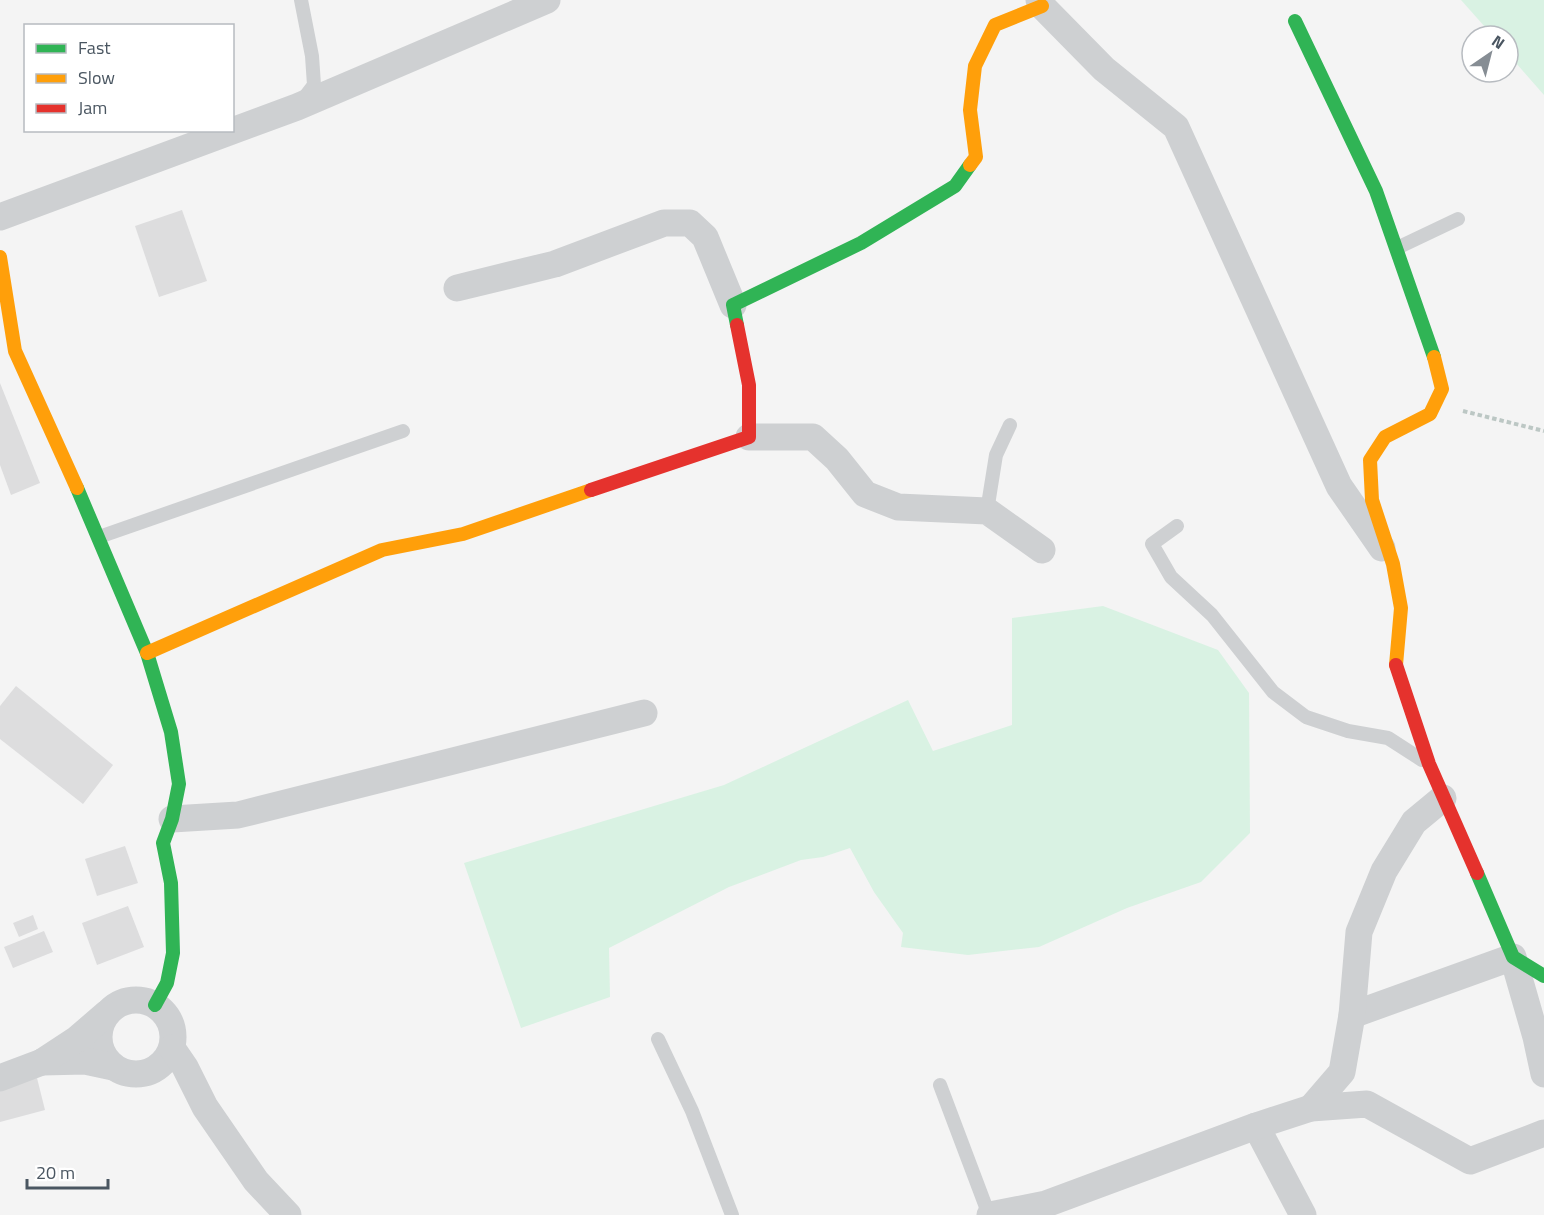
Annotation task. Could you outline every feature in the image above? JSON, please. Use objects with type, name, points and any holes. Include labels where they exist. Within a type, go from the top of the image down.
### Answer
[{"type":"street","points":[[234,130],[297,107],[547,0]]},
{"type":"street","points":[[733,305],[861,243],[955,186],[976,157],[970,110],[975,66],[995,25],[1041,3],[1104,69],[1176,127],[1339,486],[1393,564]]},
{"type":"street","points":[[1295,21],[1376,192],[1436,362],[1442,389],[1430,414],[1385,437],[1370,460],[1372,500],[1393,564],[1401,608],[1395,662],[1429,764],[1513,957],[1544,1074]]},
{"type":"street","points":[[0,217],[230,132]]},
{"type":"street","points":[[457,288],[555,264],[664,223],[690,224],[705,237],[733,305],[749,385],[749,437]]},
{"type":"street","points":[[0,257],[15,351],[99,537],[147,653],[171,732],[178,784],[172,819],[163,843],[171,883],[173,952],[167,983],[155,1005]]},
{"type":"street","points":[[147,653],[382,550],[463,534],[749,437],[813,437],[837,459],[865,494],[898,507],[987,511],[1042,550]]},
{"type":"street","points":[[172,819],[238,815],[644,714]]},
{"type":"street","points":[[1311,1108],[1342,1072],[1352,1015],[1359,932],[1371,901],[1384,871],[1414,822],[1443,798]]},
{"type":"street","points":[[1513,957],[1544,976]]},
{"type":"street","points":[[1352,1015],[1513,957]]},
{"type":"street","points":[[0,1078],[42,1062],[77,1039],[114,1007],[135,999],[155,1005],[165,1014],[171,1024],[172,1048],[167,1059],[148,1073],[136,1075],[124,1073],[113,1067],[105,1059],[98,1036],[100,1025],[106,1014]]},
{"type":"street","points":[[172,1048],[205,1107],[256,1181],[288,1215]]},
{"type":"street","points":[[42,1062],[85,1061],[113,1067]]},
{"type":"street","points":[[148,1073],[169,1080],[186,1090],[205,1107]]},
{"type":"street","points":[[989,1215],[1046,1204],[1256,1126],[1311,1108],[1367,1104],[1470,1161],[1544,1133]]},
{"type":"street","points":[[1256,1126],[1303,1215]]},
{"type":"lane","points":[[297,107],[314,85],[312,56],[301,0]]},
{"type":"lane","points":[[1397,248],[1458,219]]},
{"type":"lane","points":[[987,511],[996,455],[1010,425]]},
{"type":"lane","points":[[99,537],[403,431]]},
{"type":"lane","points":[[1177,526],[1152,544],[1171,577],[1212,615],[1273,692],[1306,717],[1348,731],[1388,738],[1429,764]]},
{"type":"lane","points":[[658,1039],[692,1111],[732,1215]]},
{"type":"lane","points":[[940,1085],[989,1215]]},
{"type":"path","points":[[1442,389],[1464,412],[1544,430]]},
{"type":"green space","points":[[1461,0],[1544,0],[1544,95],[1520,68],[1520,24],[1482,24]]},
{"type":"green space","points":[[1103,606],[1218,650],[1249,693],[1250,833],[1201,882],[1127,908],[1039,947],[968,955],[901,947],[903,933],[874,892],[850,848],[823,857],[801,860],[729,887],[609,948],[610,997],[521,1028],[464,863],[724,785],[908,700],[933,751],[1012,725],[1012,618]]},
{"type":"building","points":[[182,210],[207,281],[159,297],[135,226]]},
{"type":"building","points":[[0,383],[40,483],[11,495],[0,465]]},
{"type":"building","points":[[16,686],[113,765],[83,804],[0,739],[0,706]]},
{"type":"building","points":[[125,846],[138,883],[97,896],[85,859]]},
{"type":"building","points":[[128,906],[144,947],[97,965],[82,923]]},
{"type":"building","points":[[33,915],[38,929],[19,937],[13,923]]},
{"type":"building","points":[[44,931],[53,952],[13,968],[4,947]]},
{"type":"building","points":[[37,1078],[45,1110],[0,1122],[0,1087]]},
{"type":"traffic: fast","points":[[1295,21],[1376,191],[1434,357]]},
{"type":"traffic: fast","points":[[737,325],[733,305],[861,243],[955,186],[970,165]]},
{"type":"traffic: fast","points":[[77,488],[147,653],[171,732],[179,784],[172,819],[163,843],[171,883],[173,953],[167,983],[155,1005]]},
{"type":"traffic: fast","points":[[1477,873],[1513,957],[1544,976]]},
{"type":"traffic: slow","points":[[970,165],[976,157],[970,110],[975,66],[995,25],[1042,6]]},
{"type":"traffic: slow","points":[[0,257],[15,351],[77,488]]},
{"type":"traffic: slow","points":[[1396,665],[1401,608],[1393,564],[1372,500],[1370,460],[1385,437],[1430,414],[1442,389],[1434,357]]},
{"type":"traffic: slow","points":[[147,653],[382,550],[463,534],[591,490]]},
{"type":"traffic: jam","points":[[591,490],[749,437],[749,385],[737,325]]},
{"type":"traffic: jam","points":[[1396,665],[1429,764],[1477,873]]}]
